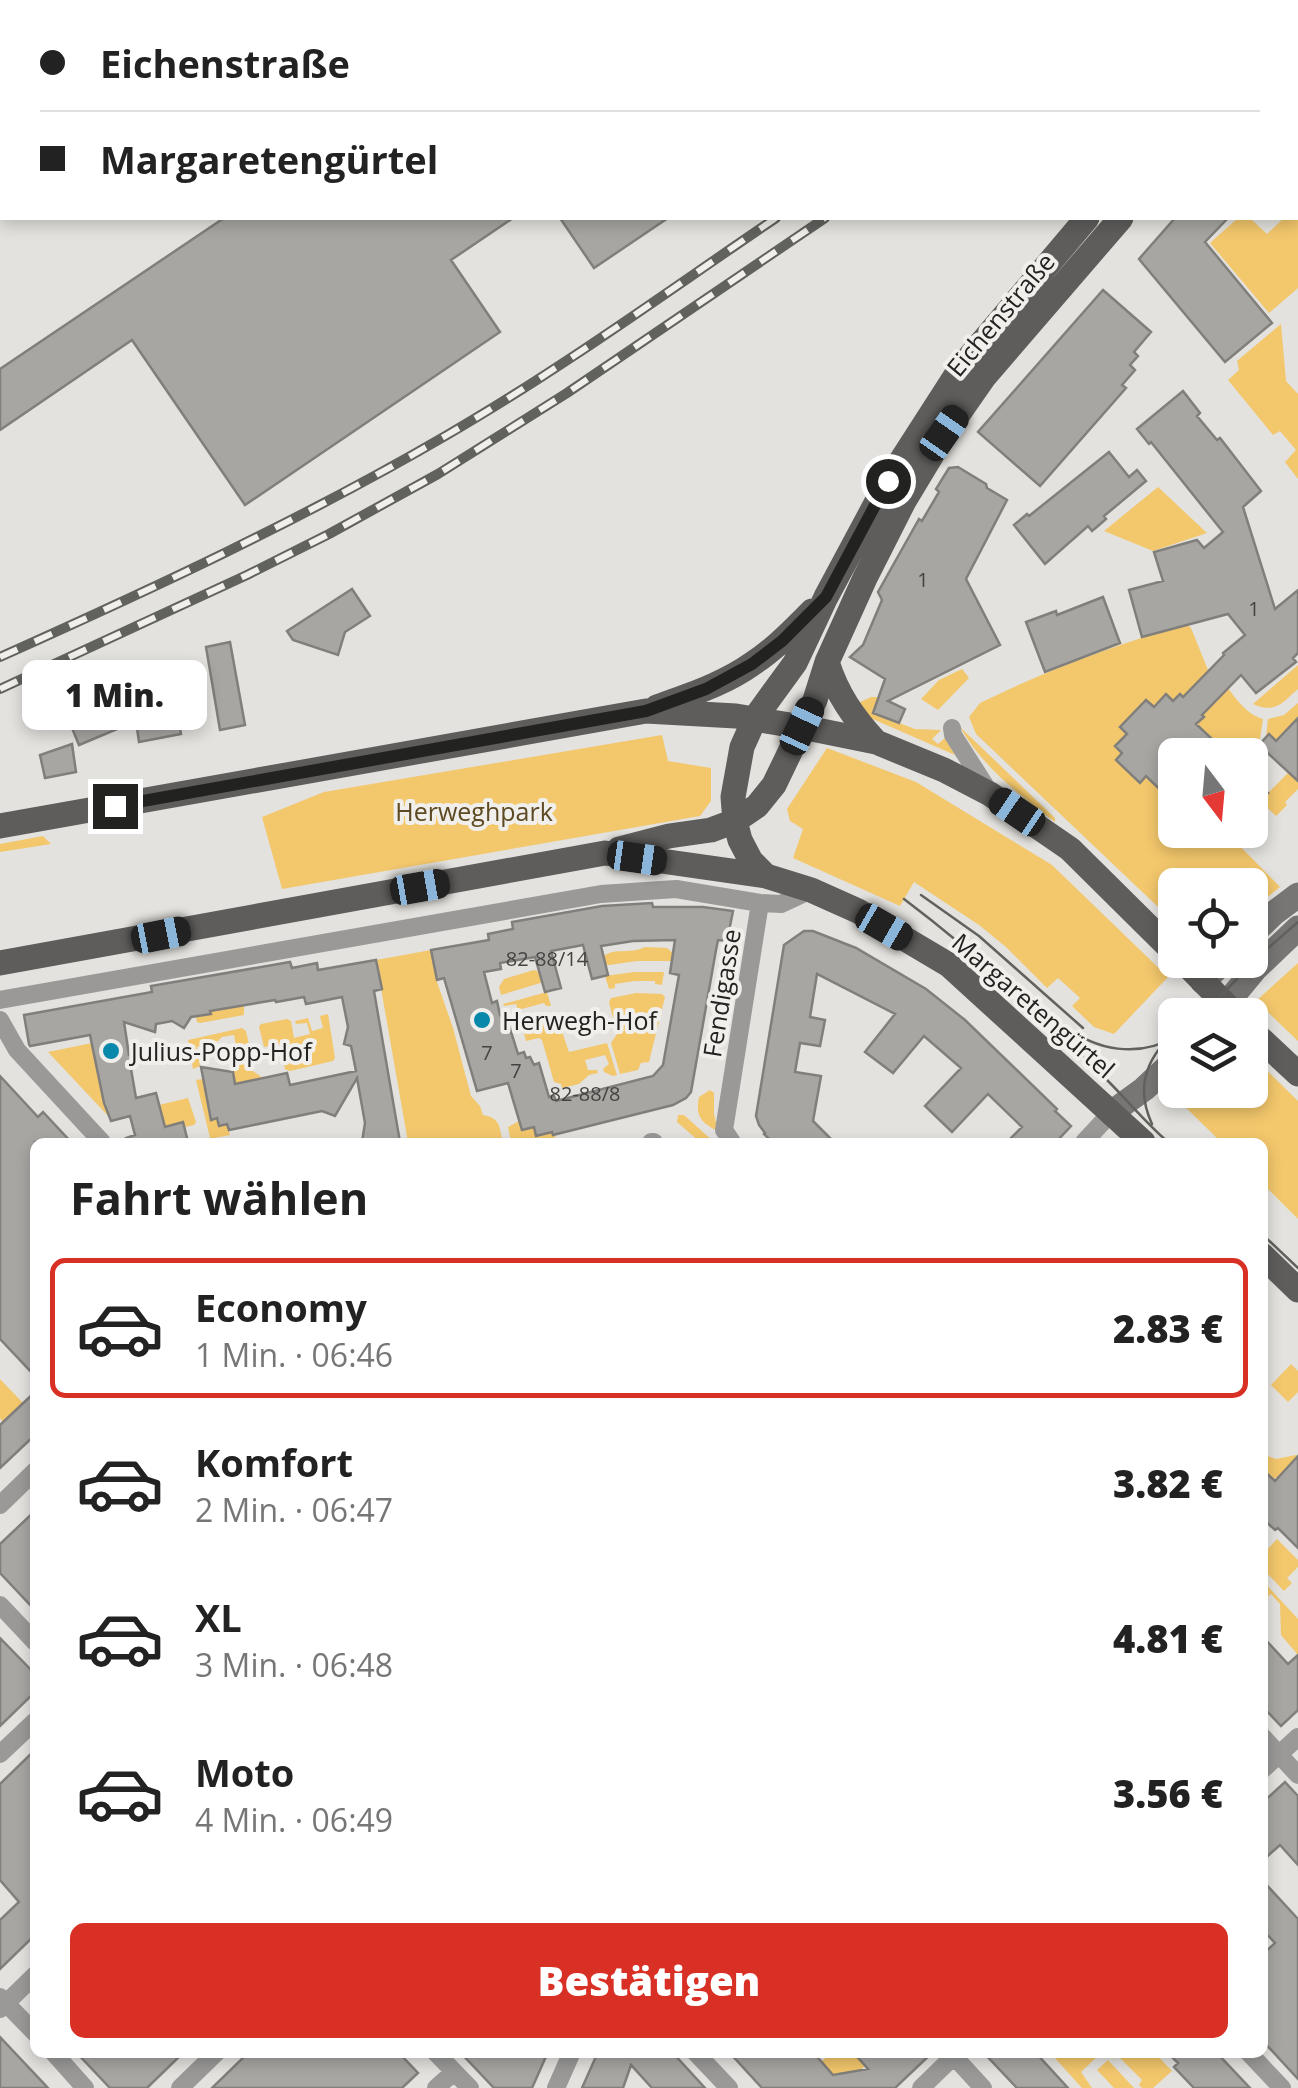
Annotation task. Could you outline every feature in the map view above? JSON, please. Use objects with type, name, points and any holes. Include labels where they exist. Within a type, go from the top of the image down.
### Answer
[{"type":"main road","name":"Eichenstraße","points":[[766,876],[751,862],[735,821],[734,786],[742,747],[756,718],[795,663],[888,481],[962,366],[1085,220]]},
{"type":"main road","name":"Eichenstraße","points":[[604,853],[669,836],[712,830],[757,806],[774,785],[815,700],[826,662],[873,561],[944,433],[984,377],[1119,220]]},
{"type":"main road","points":[[0,826],[646,711],[706,689],[752,664],[782,641],[826,597]]},
{"type":"main road","points":[[826,662],[846,705],[876,742]]},
{"type":"main road","points":[[646,711],[756,718],[802,726],[876,742],[944,770],[990,794],[1070,849],[1158,936]]},
{"type":"main road","name":"Margaretengürtel","points":[[0,963],[604,853],[766,876],[858,912],[950,966],[1139,1138]]},
{"type":"main road","points":[[1199,978],[1216,998]]},
{"type":"main road","points":[[1268,1045],[1298,1074]]},
{"type":"main road","points":[[1268,1261],[1298,1290]]},
{"type":"street","points":[[952,728],[990,794]]},
{"type":"street","points":[[0,1000],[613,892],[676,888],[760,903]]},
{"type":"street","name":"Fendigasse","points":[[729,1138],[724,1130],[760,903],[781,904],[810,890]]},
{"type":"street","points":[[1268,919],[1298,895]]},
{"type":"street","points":[[1235,998],[1255,970],[1298,928]]},
{"type":"street","points":[[1203,982],[1207,978]]},
{"type":"street","points":[[0,1020],[17,1050],[98,1138]]},
{"type":"street","points":[[1087,1138],[1110,1112],[1158,1076]]},
{"type":"street","points":[[0,1505],[30,1476]]},
{"type":"street","points":[[0,1606],[30,1637]]},
{"type":"street","points":[[0,1754],[30,1726]]},
{"type":"street","points":[[1268,1764],[1298,1737]]},
{"type":"street","points":[[1268,1742],[1298,1775]]},
{"type":"street","points":[[30,1979],[2,2003],[30,2028]]},
{"type":"street","points":[[58,2058],[85,2088]]},
{"type":"street","points":[[180,2088],[211,2058]]},
{"type":"street","points":[[441,2058],[470,2088]]},
{"type":"street","points":[[556,2088],[569,2058]]},
{"type":"street","points":[[701,2058],[729,2088]]},
{"type":"street","points":[[921,2088],[950,2058]]},
{"type":"street","points":[[957,2058],[983,2088]]},
{"type":"street","points":[[1254,2058],[1282,2088]]},
{"type":"street","points":[[436,2088],[454,2072]]},
{"type":"green space","points":[[1236,220],[1252,220],[1267,234],[1282,220],[1298,220],[1298,288],[1269,313],[1210,243]]},
{"type":"green space","points":[[1281,324],[1286,381],[1298,394],[1298,479],[1285,462],[1296,450],[1280,431],[1273,435],[1228,380],[1239,370],[1237,361]]},
{"type":"green space","points":[[1158,487],[1207,533],[1153,551],[1104,531]]},
{"type":"green space","points":[[1186,624],[1208,670],[1213,666],[1241,704],[1263,719],[1260,738],[1211,738],[1197,724],[1226,689],[1208,671],[1183,696],[1179,694],[1116,760],[1139,782],[1146,776],[1158,788],[1158,848],[1242,848],[1261,868],[1158,868],[1158,907],[976,734],[969,717],[980,703],[1107,650]]},
{"type":"green space","points":[[1298,665],[1298,689],[1287,699],[1267,708],[1253,704]]},
{"type":"green space","points":[[962,669],[969,678],[938,710],[921,699],[939,680]]},
{"type":"green space","points":[[878,697],[873,713],[915,729],[941,730],[932,739],[938,744],[945,738],[955,755],[866,716],[856,704]]},
{"type":"green space","points":[[1298,703],[1298,732],[1276,741],[1270,735],[1266,737],[1268,719],[1284,715]]},
{"type":"green space","points":[[960,727],[1055,818],[1055,822],[990,767]]},
{"type":"green space","name":"Herweghpark","points":[[662,735],[668,761],[711,768],[711,801],[700,816],[282,889],[262,817],[324,792]]},
{"type":"green space","points":[[827,748],[916,782],[1052,865],[1158,967],[1158,978],[1167,978],[1114,1034],[1094,1027],[1072,1006],[1080,998],[1058,978],[1047,988],[979,925],[914,882],[900,906],[793,858],[803,829],[790,821],[787,809]]},
{"type":"green space","points":[[1289,772],[1298,781],[1298,789],[1276,816],[1268,808],[1268,793]]},
{"type":"green space","points":[[43,836],[51,844],[0,852],[0,844]]},
{"type":"green space","points":[[1268,875],[1280,887],[1268,897]]},
{"type":"green space","points":[[645,947],[667,948],[675,961],[602,966],[605,955]]},
{"type":"green space","points":[[431,950],[471,1096],[483,1115],[496,1121],[502,1138],[407,1138],[376,960]]},
{"type":"green space","points":[[1298,963],[1298,1041],[1268,1012],[1268,998],[1259,998]]},
{"type":"green space","points":[[534,970],[547,981],[501,995],[499,987],[504,979]]},
{"type":"green space","points":[[664,972],[662,985],[635,981],[615,984],[615,988],[609,989],[605,976]]},
{"type":"green space","points":[[547,992],[551,1006],[544,1003],[518,1010],[516,1004],[503,1004]]},
{"type":"green space","points":[[636,993],[665,997],[649,1062],[641,1063],[638,1070],[620,1074],[611,1043],[617,1034],[609,1002],[611,998]]},
{"type":"green space","points":[[244,1005],[244,1015],[197,1022],[196,1017],[210,1011]]},
{"type":"green space","points":[[328,1014],[333,1061],[290,1071],[285,1069],[280,1044],[264,1047],[261,1024],[287,1019],[291,1021],[294,1038],[310,1034],[307,1023],[295,1021],[308,1018],[312,1031],[323,1028],[320,1016]]},
{"type":"green space","points":[[551,1014],[557,1017],[569,1052],[607,1043],[617,1075],[604,1072],[609,1064],[605,1055],[585,1060],[588,1070],[598,1073],[579,1084],[562,1088],[554,1082],[542,1040],[526,1041],[521,1022]]},
{"type":"green space","points":[[242,1028],[250,1049],[229,1054],[227,1049],[236,1046],[234,1035],[222,1037],[197,1047],[200,1066],[193,1069],[188,1040]]},
{"type":"green space","points":[[92,1043],[111,1119],[48,1052]]},
{"type":"green space","points":[[230,1058],[263,1078],[239,1083],[238,1096]]},
{"type":"green space","points":[[1268,1072],[1298,1101],[1298,1219],[1268,1189],[1268,1138],[1217,1138],[1186,1108],[1268,1108]]},
{"type":"green space","points":[[203,1079],[211,1119],[217,1118],[219,1126],[227,1124],[230,1135],[210,1138],[196,1080]]},
{"type":"green space","points":[[710,1090],[714,1093],[718,1131],[703,1122],[698,1109],[699,1097]]},
{"type":"green space","points":[[188,1098],[194,1125],[185,1127],[183,1122],[165,1127],[159,1105]]},
{"type":"green space","points":[[678,1115],[684,1115],[710,1138],[695,1138],[677,1122]]},
{"type":"green space","points":[[519,1121],[534,1127],[536,1136],[552,1132],[556,1137],[510,1138],[508,1127]]},
{"type":"green space","points":[[1291,1364],[1298,1371],[1298,1392],[1288,1402],[1271,1385]]},
{"type":"green space","points":[[0,1379],[23,1403],[3,1422],[0,1418]]},
{"type":"green space","points":[[1268,1456],[1298,1456],[1277,1478],[1268,1474]]},
{"type":"green space","points":[[1277,1539],[1298,1560],[1298,1567],[1287,1578],[1292,1583],[1284,1591],[1268,1574],[1268,1549]]},
{"type":"green space","points":[[1268,1586],[1298,1619],[1298,1655],[1281,1635],[1280,1604],[1271,1594],[1268,1597]]},
{"type":"green space","points":[[825,2058],[858,2058],[865,2066],[836,2079],[821,2062]]},
{"type":"green space","points":[[1055,2058],[1096,2058],[1081,2072],[1092,2088],[1082,2088]]},
{"type":"green space","points":[[1120,2058],[1160,2058],[1172,2071],[1153,2088],[1142,2088],[1142,2080]]},
{"type":"green space","points":[[1108,2060],[1134,2088],[1114,2088],[1097,2070]]},
{"type":"building","points":[[221,220],[510,220],[451,260],[500,332],[245,505],[132,340],[0,430],[0,369]]},
{"type":"building","points":[[561,220],[665,220],[594,268]]},
{"type":"building","points":[[1173,220],[1226,220],[1205,242],[1272,323],[1225,362],[1139,259]]},
{"type":"building","points":[[1103,290],[1151,332],[1134,352],[1138,356],[1130,365],[1135,370],[1122,385],[1126,388],[1040,486],[978,432]]},
{"type":"building","points":[[1183,391],[1200,413],[1197,416],[1217,440],[1220,438],[1261,491],[1243,507],[1275,609],[1298,590],[1298,653],[1293,658],[1296,662],[1256,693],[1241,675],[1196,724],[1211,738],[1158,738],[1158,788],[1146,776],[1140,783],[1116,760],[1122,753],[1115,746],[1127,734],[1120,727],[1146,700],[1154,707],[1166,694],[1173,701],[1180,694],[1183,697],[1245,635],[1228,614],[1142,637],[1129,590],[1163,581],[1154,552],[1197,540],[1204,548],[1223,532],[1137,429]]},
{"type":"building","points":[[1109,452],[1129,477],[1137,470],[1146,481],[1092,531],[1088,526],[1045,564],[1014,525]]},
{"type":"building","points":[[958,467],[1007,500],[966,579],[1000,645],[888,701],[905,709],[899,723],[873,713],[885,679],[850,657],[863,645],[882,600],[878,592],[919,519],[922,521],[939,492],[936,489],[949,468]]},
{"type":"building","points":[[352,589],[370,616],[345,632],[338,655],[293,640],[287,631]]},
{"type":"building","points":[[1103,597],[1120,643],[1045,672],[1026,622]]},
{"type":"building","points":[[230,642],[245,725],[220,730],[206,647]]},
{"type":"building","points":[[173,686],[181,734],[139,742],[136,721],[79,745],[72,728],[132,703],[131,693]]},
{"type":"building","points":[[1298,718],[1298,781],[1268,753],[1265,738],[1269,734],[1276,741]]},
{"type":"building","points":[[72,744],[76,772],[45,778],[40,755]]},
{"type":"building","name":"Herwegh-Hof","points":[[652,903],[653,907],[733,911],[727,941],[718,940],[691,1092],[673,1105],[536,1136],[534,1127],[522,1130],[508,1083],[477,1091],[444,978],[437,980],[431,950],[489,940],[488,934],[513,929],[512,922],[602,906]],"holes":[[[675,940],[670,973],[679,975],[663,1065],[653,1076],[556,1101],[554,1096],[549,1097],[539,1063],[534,1065],[524,1052],[518,1054],[505,1013],[500,1015],[497,1001],[492,1003],[484,972],[501,969],[500,963],[535,957],[545,992],[561,988],[551,951],[583,945],[592,979],[608,975],[601,946]]]},
{"type":"building","points":[[804,931],[813,931],[856,948],[926,989],[965,1020],[1071,1126],[1060,1138],[1011,1138],[1022,1127],[988,1094],[952,1132],[925,1106],[961,1068],[924,1036],[893,1073],[865,1052],[895,1014],[817,974],[810,1017],[825,1020],[820,1046],[800,1043],[795,1072],[821,1076],[813,1121],[830,1138],[768,1138],[756,1116],[784,945]]},
{"type":"building","name":"Julius-Popp-Hof","points":[[376,960],[382,989],[374,991],[399,1138],[363,1138],[365,1123],[357,1078],[335,1116],[322,1111],[229,1130],[227,1124],[219,1126],[217,1118],[211,1120],[201,1067],[233,1072],[235,1084],[287,1073],[290,1085],[356,1071],[351,1046],[344,1044],[348,1027],[342,997],[306,1004],[304,997],[275,1000],[210,1011],[211,1014],[191,1017],[184,1028],[172,1021],[156,1024],[155,1032],[124,1022],[129,1055],[133,1056],[136,1098],[156,1093],[165,1127],[183,1122],[187,1138],[126,1138],[135,1135],[130,1116],[111,1121],[90,1035],[29,1044],[24,1015],[152,992],[151,986],[290,962],[292,968],[317,963],[318,970]]},
{"type":"building","points":[[0,1076],[38,1117],[43,1112],[67,1138],[30,1138],[30,1371],[0,1339]]},
{"type":"building","points":[[30,1397],[30,1440],[0,1468],[0,1425]]},
{"type":"building","points":[[1298,1456],[1298,1548],[1268,1524],[1268,1475],[1275,1481]]},
{"type":"building","points":[[30,1516],[30,1605],[0,1573],[0,1544]]},
{"type":"building","points":[[0,1638],[30,1669],[30,1697],[0,1726]]},
{"type":"building","points":[[1268,1642],[1288,1664],[1298,1655],[1298,1710],[1281,1726],[1268,1712]]},
{"type":"building","points":[[30,1755],[30,1940],[0,1969],[0,1920],[19,1902],[0,1880],[0,1784]]},
{"type":"building","points":[[1285,1782],[1298,1796],[1298,1865],[1280,1845],[1268,1856],[1268,1798]]},
{"type":"building","points":[[1268,1886],[1298,1919],[1298,2079],[1268,2046],[1268,1949],[1275,1943],[1268,1935]]},
{"type":"building","points":[[0,2037],[48,2088],[0,2088]]},
{"type":"building","points":[[82,2058],[178,2058],[147,2088],[110,2088]]},
{"type":"building","points":[[243,2058],[404,2058],[418,2073],[402,2088],[212,2088]]},
{"type":"building","points":[[466,2058],[545,2058],[532,2088],[494,2088]]},
{"type":"building","points":[[595,2058],[678,2058],[705,2088],[652,2088],[631,2065],[623,2088],[582,2088]]},
{"type":"building","points":[[734,2058],[818,2058],[833,2075],[868,2069],[858,2058],[927,2058],[895,2088],[762,2088]]},
{"type":"building","points":[[989,2058],[1040,2058],[1068,2088],[1017,2088]]},
{"type":"building","points":[[1173,2058],[1222,2058],[1250,2088],[1194,2088],[1174,2067],[1178,2063]]},
{"type":"tram line","points":[[921,895],[979,936],[1083,1028]]},
{"type":"tram line","points":[[904,899],[1035,1009],[1164,1138]]},
{"type":"tram line","points":[[1218,998],[1298,922]]},
{"type":"tram line","points":[[1064,1025],[1103,1046],[1132,1049],[1158,1045]]},
{"type":"tram line","points":[[1152,1124],[1144,1091],[1158,1051]]},
{"type":"tram line","points":[[1268,1240],[1298,1268]]},
{"type":"railway","points":[[0,657],[226,552],[393,466],[531,384],[773,220]]},
{"type":"railway","points":[[0,689],[247,575],[438,474],[567,393],[822,220]]},
{"type":"place","name":"Herwegh-Hof","points":[[482,1020]]},
{"type":"place","name":"Julius-Popp-Hof","points":[[111,1051]]},
{"type":"route","points":[[115,806],[646,711],[706,689],[752,664],[782,641],[826,597],[888,481]]}]
